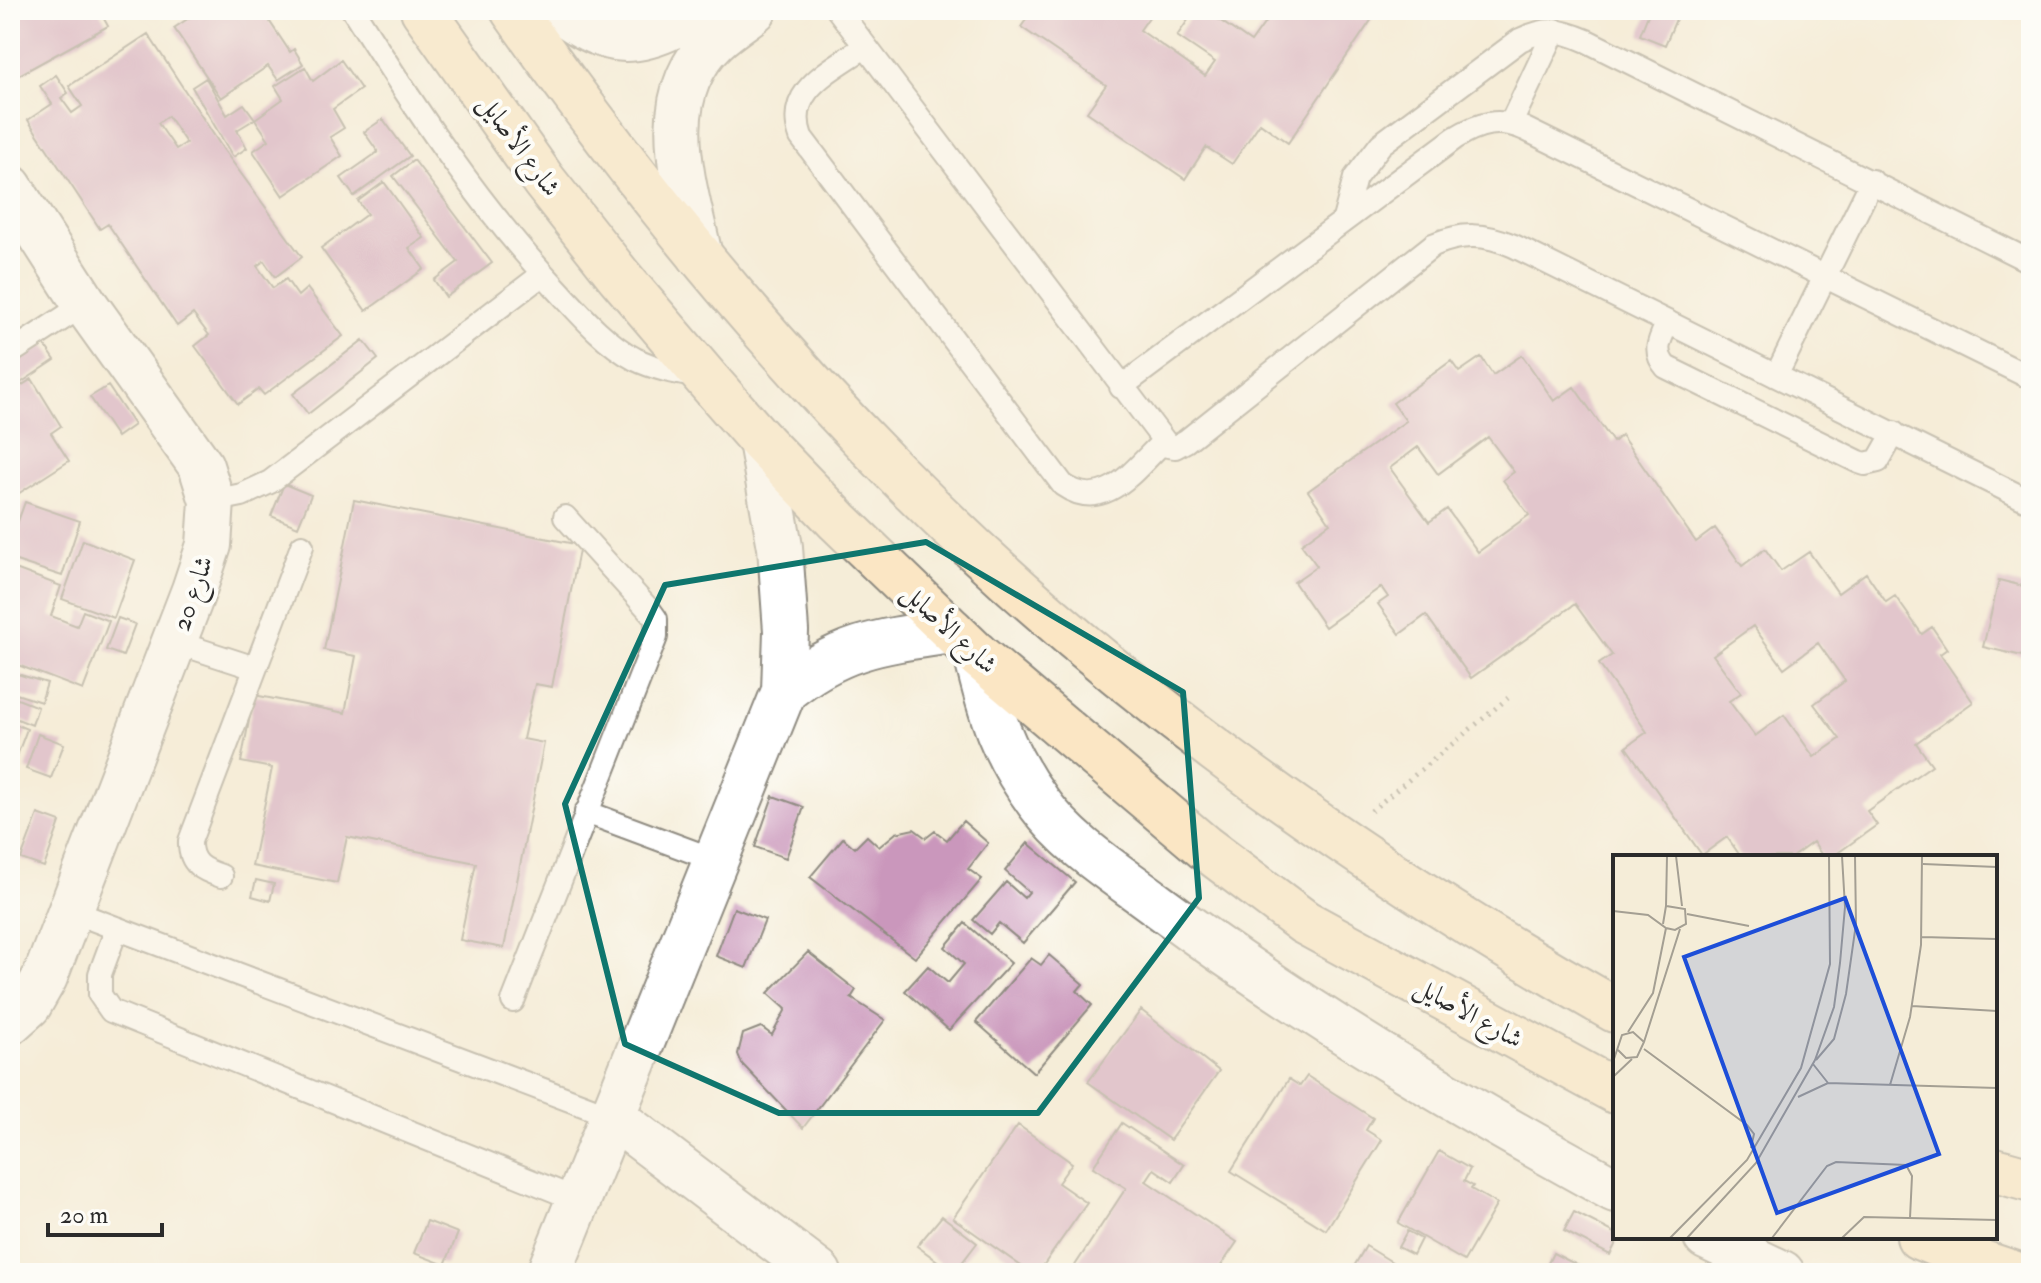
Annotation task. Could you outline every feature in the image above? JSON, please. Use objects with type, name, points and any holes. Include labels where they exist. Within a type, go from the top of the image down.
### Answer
[{"type":"main road","name":"شارع الأصايل","points":[[423,10],[544,181],[619,276],[706,378],[761,441],[849,532],[964,643],[1192,837],[1304,922],[1613,1090]]},
{"type":"main road","points":[[513,10],[566,85],[700,256],[828,402],[893,471],[1030,599],[1195,736],[1489,937],[1613,1009]]},
{"type":"main road","points":[[1997,1171],[2031,1180]]},
{"type":"main road","points":[[1924,1239],[2013,1273]]},
{"type":"street","points":[[559,10],[585,29],[614,39],[644,39],[703,10]]},
{"type":"street","points":[[700,256],[679,155],[677,124],[683,93],[695,66],[714,41],[754,10]]},
{"type":"street","name":"شارع 20","points":[[10,187],[85,304],[201,466],[212,501],[209,545],[175,642],[71,911],[45,977],[29,1005],[10,1022]]},
{"type":"street","points":[[549,1273],[784,691],[786,631],[782,575],[761,441]]},
{"type":"street","points":[[784,691],[809,671],[838,655],[868,644],[964,643],[1011,762],[1041,806],[1076,844],[1279,990],[1539,1149],[1613,1189]]},
{"type":"street","points":[[612,1116],[819,1273]]},
{"type":"street","points":[[1710,1239],[1782,1273]]},
{"type":"lane","points":[[353,10],[461,169],[543,274],[605,338],[636,359],[670,372],[706,378]]},
{"type":"lane","points":[[838,10],[1163,442],[1175,447],[1433,245],[1452,237],[1473,234],[1494,237],[2031,502]]},
{"type":"lane","points":[[1511,123],[1555,30]]},
{"type":"lane","points":[[1344,219],[1355,178],[1381,144],[1520,40],[1537,32],[1555,30],[1587,41],[2031,262]]},
{"type":"lane","points":[[864,47],[810,86],[801,97],[796,110],[801,137],[1063,485],[1087,496],[1100,495],[1112,489],[1163,442]]},
{"type":"lane","points":[[1121,387],[1344,219],[1472,128],[1491,122],[1511,123],[2031,378]]},
{"type":"lane","points":[[1776,376],[1872,181]]},
{"type":"lane","points":[[212,501],[242,495],[270,482],[543,274]]},
{"type":"lane","points":[[10,353],[85,304]]},
{"type":"lane","points":[[1668,322],[1657,343],[1657,352],[1666,367],[1859,462],[1878,461],[1894,433]]},
{"type":"lane","points":[[513,1001],[657,628],[651,612],[565,517]]},
{"type":"lane","points":[[221,876],[197,865],[192,858],[190,841],[302,546]]},
{"type":"lane","points":[[175,642],[255,668]]},
{"type":"lane","points":[[586,812],[715,860]]},
{"type":"lane","points":[[71,911],[612,1116]]},
{"type":"lane","points":[[117,928],[100,974],[100,995],[111,1011],[578,1200]]},
{"type":"path","points":[[1339,837],[1508,698]]},
{"type":"highlighted area","points":[[926,542],[1183,692],[1199,898],[1038,1113],[779,1113],[625,1044],[565,804],[665,585]]},
{"type":"building","points":[[10,10],[99,10],[108,26],[10,80]]},
{"type":"building","points":[[201,10],[262,10],[290,52],[294,49],[303,64],[278,80],[268,66],[221,98],[174,28]]},
{"type":"building","points":[[1033,10],[1154,10],[1140,30],[1205,76],[1215,62],[1177,36],[1195,10],[1205,10],[1251,42],[1274,10],[1378,10],[1288,143],[1260,123],[1232,164],[1206,147],[1185,179],[1087,112],[1106,85],[1021,27]]},
{"type":"building","points":[[1650,10],[1680,10],[1665,45],[1640,35]]},
{"type":"building","points":[[148,34],[223,149],[302,257],[275,277],[264,261],[257,266],[273,288],[286,279],[298,296],[307,288],[343,336],[264,395],[259,389],[238,404],[195,346],[209,335],[193,314],[177,326],[108,224],[100,229],[28,120],[52,104],[40,86],[56,75],[68,93],[61,98],[72,113],[82,106],[69,86]],"holes":[[[168,116],[186,143],[176,149],[158,123]]]},
{"type":"building","points":[[341,60],[361,89],[333,109],[344,128],[330,137],[342,156],[283,196],[253,151],[269,140],[255,119],[283,99],[275,86],[305,67],[313,81]]},
{"type":"building","points":[[206,78],[227,115],[244,104],[255,119],[237,130],[247,148],[233,157],[192,87]]},
{"type":"building","points":[[383,119],[410,156],[354,196],[341,178],[378,152],[364,132]]},
{"type":"building","points":[[414,160],[492,263],[446,297],[434,280],[458,262],[393,176]]},
{"type":"building","points":[[384,182],[424,238],[409,248],[424,269],[366,311],[321,248],[367,214],[358,201]]},
{"type":"building","points":[[10,300],[20,315],[10,321]]},
{"type":"building","points":[[363,340],[378,359],[308,414],[293,394]]},
{"type":"building","points":[[44,344],[55,360],[10,390],[10,367]]},
{"type":"building","points":[[1522,355],[1554,401],[1574,387],[1613,442],[1621,435],[1696,542],[1715,528],[1742,566],[1765,549],[1781,571],[1809,552],[1838,593],[1866,573],[1886,602],[1895,596],[1922,634],[1932,627],[1947,649],[1940,654],[1973,702],[1916,743],[1932,765],[1867,811],[1877,825],[1835,855],[1822,855],[1813,842],[1795,855],[1740,855],[1727,837],[1702,855],[1626,747],[1647,732],[1599,664],[1612,655],[1575,604],[1471,678],[1426,615],[1400,634],[1378,604],[1388,597],[1381,587],[1325,627],[1294,582],[1317,566],[1301,544],[1330,523],[1308,491],[1406,421],[1393,403],[1451,361],[1459,372],[1481,357],[1493,375]],"holes":[[[1488,437],[1514,472],[1503,480],[1529,515],[1478,552],[1447,509],[1429,522],[1390,468],[1418,447],[1438,474]],[[1753,626],[1784,668],[1818,643],[1845,681],[1814,704],[1840,739],[1814,757],[1784,715],[1755,736],[1729,701],[1741,693],[1713,655]]]},
{"type":"building","points":[[32,379],[61,426],[51,433],[69,461],[10,499],[10,393]]},
{"type":"building","points":[[108,386],[134,425],[117,437],[90,397]]},
{"type":"building","points":[[284,484],[311,495],[298,527],[271,516]]},
{"type":"building","points":[[354,500],[580,545],[552,687],[535,684],[523,739],[544,743],[504,948],[460,940],[476,863],[347,837],[337,883],[252,866],[272,768],[241,762],[254,695],[345,713],[356,656],[324,650]]},
{"type":"building","points":[[25,502],[80,521],[62,576],[10,559],[10,534],[13,535]]},
{"type":"building","points":[[83,540],[135,560],[114,618],[62,599]]},
{"type":"building","points":[[10,567],[61,586],[51,616],[77,626],[83,611],[109,621],[83,690],[10,662]]},
{"type":"building","points":[[1999,580],[2031,588],[2031,658],[1983,647]]},
{"type":"building","points":[[118,618],[135,624],[123,656],[106,650]]},
{"type":"building","points":[[14,673],[47,683],[41,702],[10,692]]},
{"type":"building","points":[[10,696],[38,707],[32,725],[10,716]]},
{"type":"building","points":[[10,722],[27,729],[10,774]]},
{"type":"building","points":[[38,734],[64,744],[51,778],[26,769]]},
{"type":"building","points":[[773,796],[804,807],[786,858],[755,847]]},
{"type":"building","points":[[38,814],[60,822],[44,867],[21,859]]},
{"type":"building","points":[[963,821],[988,843],[968,869],[982,879],[915,958],[810,877],[843,838],[855,848],[867,836],[879,847],[896,833],[914,829],[926,838],[935,831],[947,840]]},
{"type":"building","points":[[1028,843],[1075,882],[1023,943],[999,923],[990,934],[973,920],[1006,882],[1024,898],[1029,892],[1005,871]]},
{"type":"building","points":[[256,880],[274,884],[270,901],[252,896]]},
{"type":"building","points":[[734,908],[765,920],[746,968],[716,956]]},
{"type":"building","points":[[965,923],[1011,963],[949,1030],[905,991],[928,966],[948,983],[964,964],[945,947]]},
{"type":"building","points":[[808,952],[856,990],[851,998],[885,1020],[803,1128],[742,1064],[738,1054],[743,1034],[761,1027],[772,1035],[786,1009],[768,993]]},
{"type":"building","points":[[1049,955],[1083,984],[1077,991],[1092,1005],[1034,1073],[976,1022],[1031,958],[1041,965]]},
{"type":"building","points":[[1141,1010],[1219,1071],[1170,1140],[1088,1082]]},
{"type":"building","points":[[1307,1076],[1373,1118],[1366,1130],[1382,1140],[1326,1230],[1231,1171],[1289,1079],[1300,1086]]},
{"type":"building","points":[[1122,1123],[1184,1165],[1173,1182],[1154,1169],[1146,1181],[1237,1242],[1216,1273],[1070,1273],[1126,1188],[1093,1167]]},
{"type":"building","points":[[1018,1125],[1072,1163],[1058,1183],[1087,1203],[1038,1273],[1031,1273],[953,1218]]},
{"type":"building","points":[[1439,1151],[1470,1169],[1464,1181],[1473,1186],[1471,1189],[1497,1204],[1464,1261],[1398,1223]]},
{"type":"building","points":[[1574,1212],[1613,1232],[1613,1239],[1618,1239],[1610,1255],[1564,1231]]},
{"type":"building","points":[[942,1216],[977,1243],[954,1273],[917,1246]]},
{"type":"building","points":[[427,1221],[458,1233],[445,1265],[414,1253]]},
{"type":"building","points":[[1407,1231],[1421,1239],[1413,1255],[1398,1247]]},
{"type":"building","points":[[1366,1246],[1392,1262],[1385,1273],[1350,1273]]},
{"type":"building","points":[[1553,1253],[1593,1273],[1543,1273]]}]
